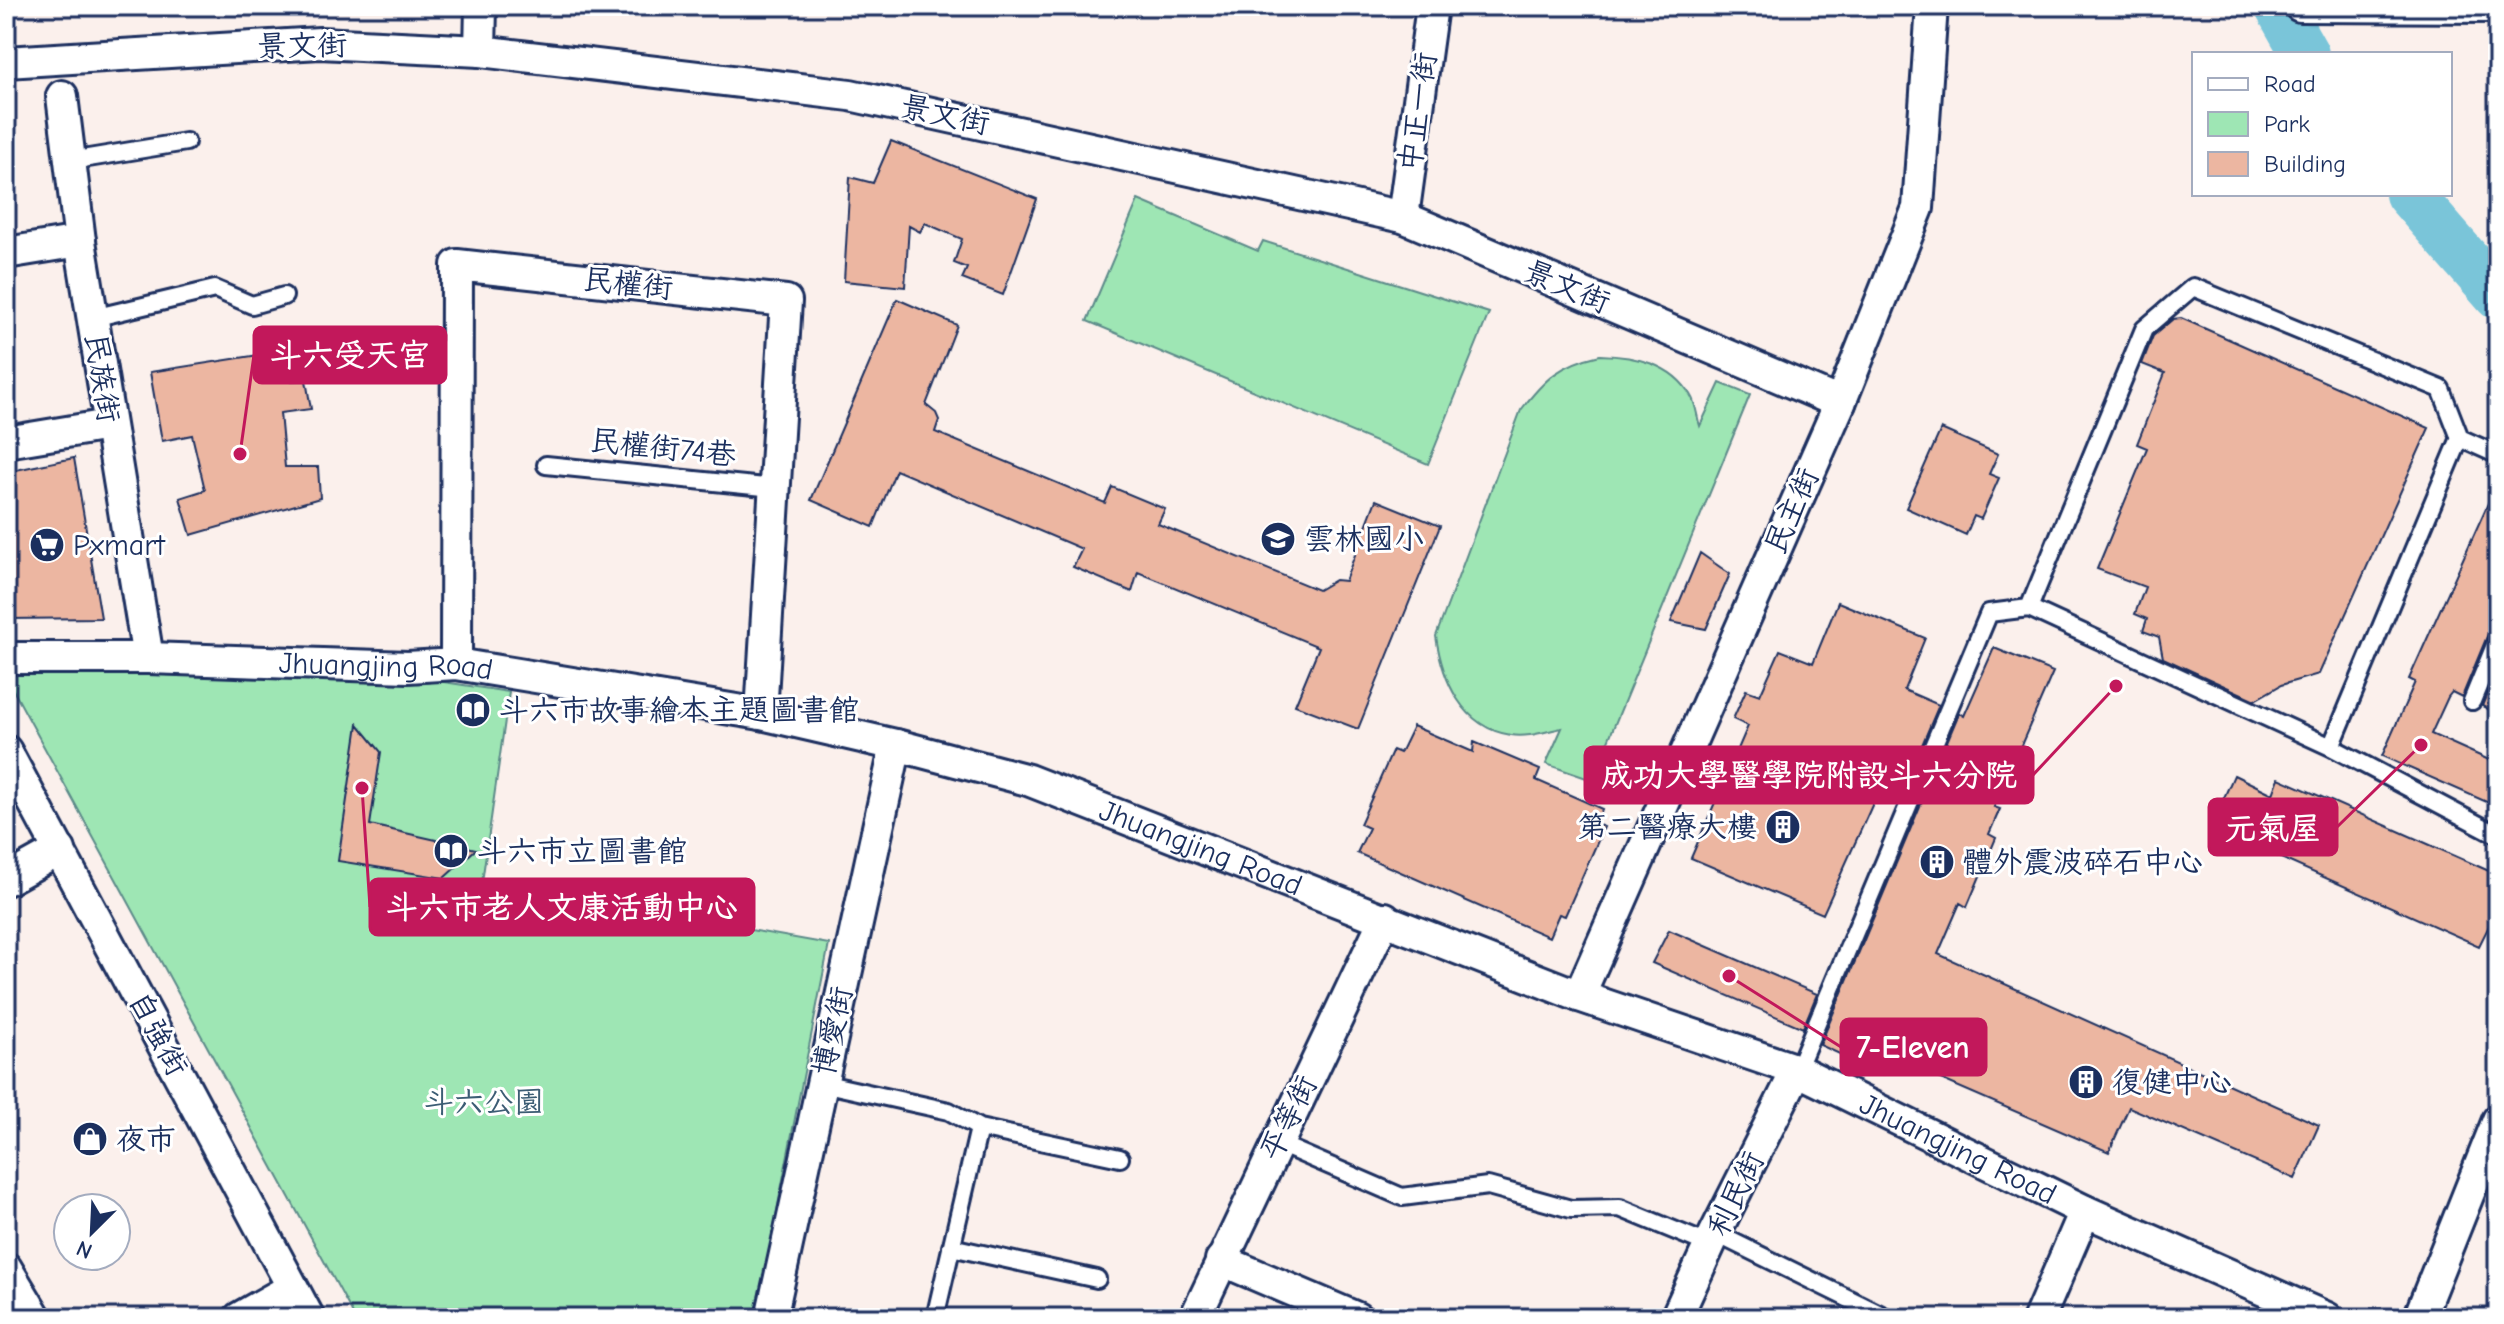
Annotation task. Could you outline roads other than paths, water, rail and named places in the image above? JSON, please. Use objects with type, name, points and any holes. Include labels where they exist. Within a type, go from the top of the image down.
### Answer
[{"type":"street","points":[[480,51],[481,6]]},
{"type":"street","name":"中正一街","points":[[1403,217],[1432,6]]},
{"type":"street","name":"民主街","points":[[1579,996],[1840,403],[1918,208],[1932,6]]},
{"type":"street","points":[[2300,6],[2498,7]]},
{"type":"street","name":"景文街","points":[[6,62],[320,43],[480,51],[850,95],[1403,217],[1840,403]]},
{"type":"street","name":"民族街","points":[[62,96],[80,241],[148,658]]},
{"type":"street","points":[[6,253],[80,241]]},
{"type":"street","name":"民權街","points":[[456,664],[457,265],[786,301],[761,714]]},
{"type":"street","points":[[6,442],[109,425]]},
{"type":"street","name":"Jhuangjing Road","points":[[6,658],[148,658],[394,667],[456,664],[761,714],[1028,780],[1579,996],[1797,1070],[2085,1211],[2327,1318]]},
{"type":"street","name":"博愛街","points":[[771,1318],[896,745]]},
{"type":"street","name":"自強街","points":[[6,751],[309,1318]]},
{"type":"street","points":[[6,880],[60,850]]},
{"type":"street","name":"平等街","points":[[1195,1318],[1385,918]]},
{"type":"street","name":"利民街","points":[[1676,1318],[1797,1070]]},
{"type":"street","points":[[2419,1318],[2498,1120]]},
{"type":"street","points":[[2039,1318],[2085,1211]]},
{"type":"street","points":[[1221,1260],[1357,1318]]},
{"type":"street","points":[[6,1268],[36,1318]]},
{"type":"street","points":[[239,1318],[292,1288]]},
{"type":"lane","points":[[70,161],[186,142]]},
{"type":"lane","points":[[2029,608],[2144,329],[2193,287],[2441,389],[2460,438],[2331,747]]},
{"type":"lane","points":[[93,318],[215,289],[252,305],[284,296]]},
{"type":"lane","points":[[2460,438],[2498,455]]},
{"type":"lane","name":"民權街74巷","points":[[546,465],[774,488]]},
{"type":"lane","points":[[1797,1070],[1989,613],[2029,608],[2331,747],[2498,835]]},
{"type":"lane","points":[[2472,701],[2498,638]]},
{"type":"lane","points":[[822,1083],[949,1111],[979,1128],[1120,1158]]},
{"type":"lane","points":[[935,1318],[979,1128]]},
{"type":"lane","points":[[1277,1143],[1402,1197],[1488,1186],[1571,1209],[1620,1208],[1713,1239],[1888,1318]]},
{"type":"lane","points":[[951,1247],[1097,1279]]},
{"type":"waterway","points":[[2278,6],[2304,52]]},
{"type":"waterway","points":[[2411,196],[2498,296]]},
{"type":"place","name":"斗六受天宮","points":[[240,454]]},
{"type":"place","name":"雲林國小","points":[[1278,539]]},
{"type":"place","name":"Pxmart","points":[[47,545]]},
{"type":"place","name":"成功大學醫學院附設斗六分院","points":[[2116,686]]},
{"type":"place","name":"斗六市故事繪本主題圖書館","points":[[473,710]]},
{"type":"place","name":"元氣屋","points":[[2421,745]]},
{"type":"place","name":"斗六市老人文康活動中心","points":[[362,788]]},
{"type":"place","name":"第二醫療大樓","points":[[1783,827]]},
{"type":"place","name":"斗六市立圖書館","points":[[451,851]]},
{"type":"place","name":"體外震波碎石中心","points":[[1937,862]]},
{"type":"place","name":"7-Eleven","points":[[1729,976]]},
{"type":"place","name":"復健中心","points":[[2086,1082]]},
{"type":"place","name":"夜市","points":[[90,1139]]},
{"type":"park label","name":"斗六公園","points":[[484,1102]]}]
